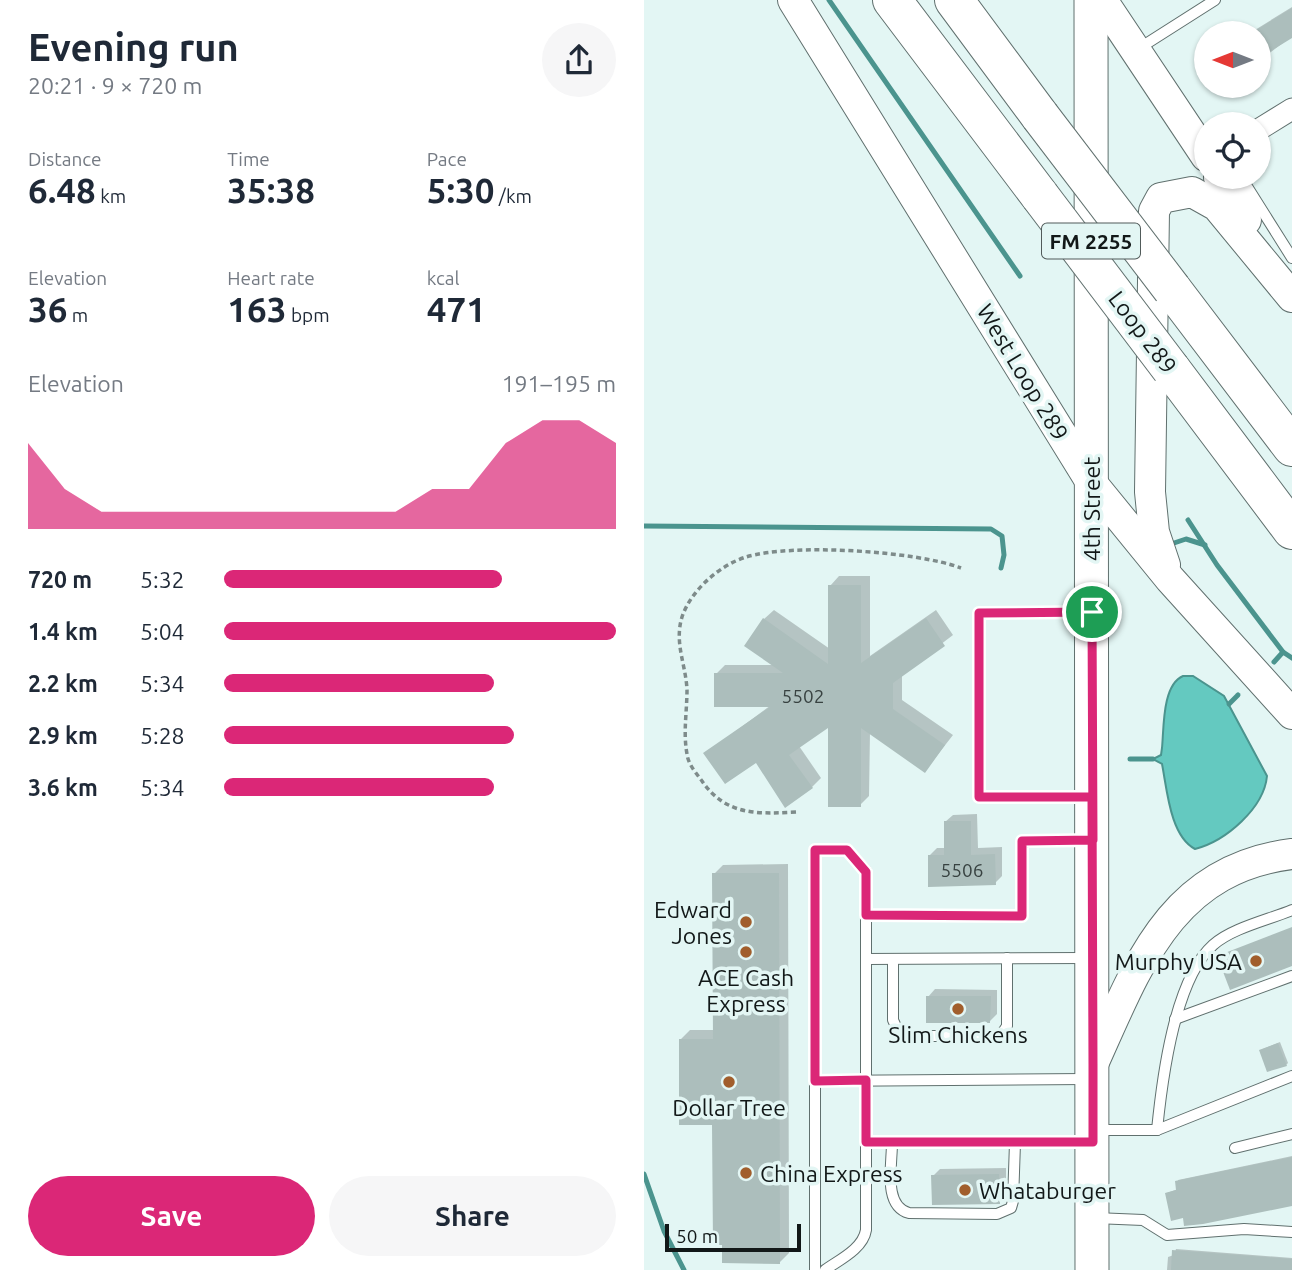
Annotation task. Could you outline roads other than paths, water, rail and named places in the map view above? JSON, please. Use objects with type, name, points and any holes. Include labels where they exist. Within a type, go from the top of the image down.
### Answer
[{"type":"highway","name":"Loop 289","points":[[892,0],[1292,530]]},
{"type":"highway","points":[[954,0],[1292,447]]},
{"type":"main road","name":"West Loop 289","points":[[793,0],[1091,482],[1170,579],[1292,714]]},
{"type":"main road","name":"4th Street","points":[[1091,0],[1094,1072],[1092,1270]]},
{"type":"main road","points":[[1102,0],[1194,138]]},
{"type":"main road","points":[[1227,189],[1292,291]]},
{"type":"main road","points":[[1170,579],[1154,532],[1150,492],[1154,211],[1161,198],[1192,191],[1217,206],[1292,297]]},
{"type":"main road","points":[[1094,1072],[1134,973],[1168,919],[1202,888],[1221,877],[1255,862],[1292,854]]},
{"type":"street","points":[[1271,122],[1292,109]]},
{"type":"lane","points":[[1136,50],[1215,0]]},
{"type":"lane","points":[[1249,189],[1292,258]]},
{"type":"lane","points":[[1092,612],[979,613],[979,797],[1092,797]]},
{"type":"lane","points":[[866,915],[1022,916],[1022,841],[1093,840]]},
{"type":"lane","points":[[815,1270],[815,850],[847,850],[866,872],[865,1234],[855,1248],[825,1270]]},
{"type":"lane","points":[[1157,1129],[1162,1074],[1175,1019],[1196,969],[1213,945],[1292,910]]},
{"type":"lane","points":[[892,959],[892,1020],[899,1032],[911,1036],[994,1036],[1000,1035],[1007,1026],[1007,958]]},
{"type":"lane","points":[[866,959],[1093,958]]},
{"type":"lane","points":[[1175,1019],[1292,976]]},
{"type":"lane","points":[[815,1081],[1094,1072]]},
{"type":"lane","points":[[866,1142],[1015,1143],[1157,1129],[1292,1076]]},
{"type":"lane","points":[[1235,1148],[1292,1134]]},
{"type":"lane","points":[[892,1143],[892,1200],[898,1209],[909,1213],[985,1214],[1002,1213],[1010,1208],[1015,1143]]},
{"type":"lane","points":[[1093,1218],[1143,1220],[1167,1235],[1244,1229],[1292,1232]]},
{"type":"water","points":[[1183,676],[1193,676],[1224,696],[1267,776],[1259,800],[1241,822],[1219,839],[1195,849],[1180,834],[1171,811],[1162,764],[1153,759],[1161,755],[1164,719],[1171,688]]},
{"type":"waterway","points":[[829,0],[1020,276]]},
{"type":"waterway","points":[[1188,520],[1217,565],[1283,652]]},
{"type":"waterway","points":[[644,526],[991,529],[1002,536],[1004,555],[1001,568]]},
{"type":"waterway","points":[[1171,544],[1186,539],[1205,545]]},
{"type":"waterway","points":[[1274,662],[1283,652],[1292,658]]},
{"type":"waterway","points":[[1229,704],[1238,695]]},
{"type":"waterway","points":[[1130,759],[1153,759]]},
{"type":"waterway","points":[[644,1174],[664,1231],[684,1270]]},
{"type":"place","name":"Edward Jones","points":[[746,922]]},
{"type":"place","name":"ACE Cash Express","points":[[746,952]]},
{"type":"place","name":"Murphy USA","points":[[1256,961]]},
{"type":"place","name":"Slim Chickens","points":[[958,1009]]},
{"type":"place","name":"Dollar Tree","points":[[729,1082]]},
{"type":"place","name":"China Express","points":[[746,1173]]},
{"type":"place","name":"Whataburger","points":[[965,1190]]}]
